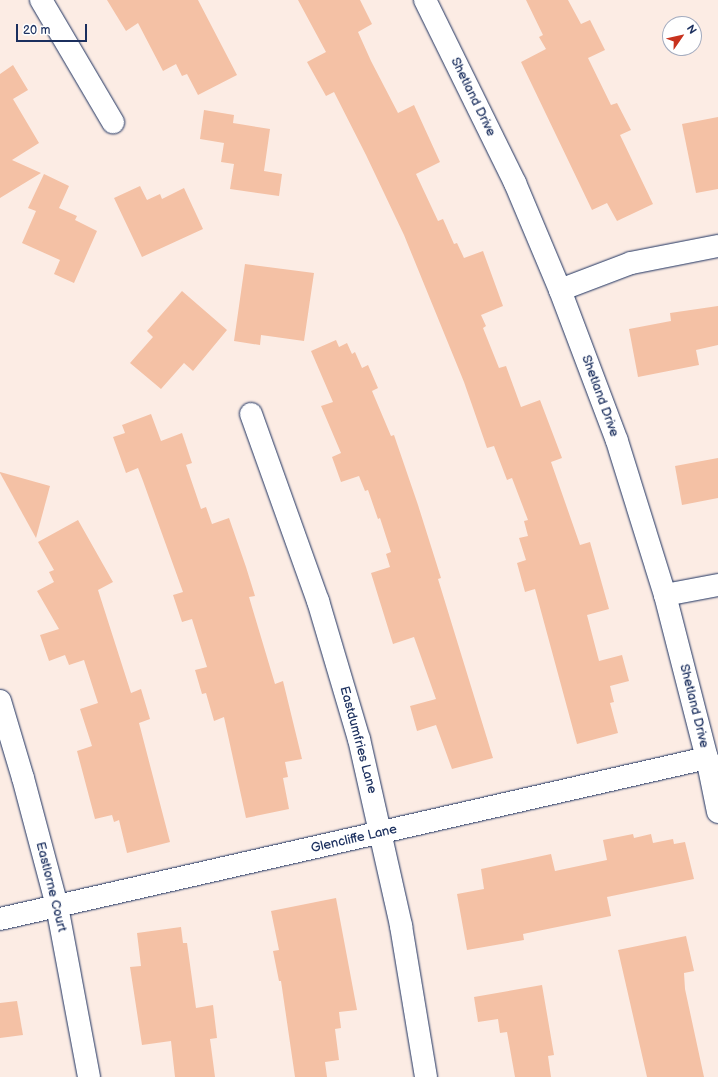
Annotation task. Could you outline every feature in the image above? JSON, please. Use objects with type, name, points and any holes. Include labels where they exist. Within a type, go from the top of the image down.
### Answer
[{"type":"street","points":[[41,0],[112,122]]},
{"type":"street","name":"Shetland Drive","points":[[425,0],[515,184],[560,290],[617,441],[665,595],[707,758],[718,812]]},
{"type":"street","points":[[560,290],[631,263],[718,246]]},
{"type":"street","name":"Eastdumfries Lane","points":[[251,414],[318,601],[359,739],[382,832],[402,926],[426,1077]]},
{"type":"street","points":[[665,595],[718,585]]},
{"type":"street","name":"Eastlorne Court","points":[[0,701],[23,778],[56,906],[88,1077]]},
{"type":"street","name":"Glencliffe Lane","points":[[0,919],[707,758]]},
{"type":"building","points":[[107,0],[198,0],[237,75],[198,95],[187,74],[182,76],[176,64],[163,71],[138,23],[126,31]]},
{"type":"building","points":[[298,0],[360,0],[372,24],[358,32],[371,61],[398,113],[414,105],[440,162],[416,174],[438,221],[443,219],[454,244],[457,243],[464,258],[483,251],[503,306],[481,315],[486,326],[483,328],[499,368],[506,366],[521,407],[540,400],[562,458],[551,462],[580,545],[590,542],[609,609],[587,615],[599,661],[622,655],[629,681],[610,686],[614,702],[610,703],[618,733],[577,744],[535,589],[525,592],[517,563],[526,560],[519,538],[528,536],[524,521],[528,520],[512,478],[507,480],[494,446],[487,448],[464,382],[404,235],[366,155],[334,92],[326,96],[307,62],[326,52]]},
{"type":"building","points":[[526,0],[568,0],[581,24],[590,20],[605,50],[588,58],[611,105],[617,103],[631,130],[620,135],[653,204],[617,221],[607,203],[592,210],[521,62],[546,49],[539,37],[543,35]]},
{"type":"building","points":[[13,65],[28,90],[13,99],[39,143],[12,160],[41,173],[0,198],[0,74]]},
{"type":"building","points":[[204,110],[234,115],[233,123],[270,129],[264,171],[282,174],[279,196],[230,189],[234,164],[221,162],[224,143],[200,139]]},
{"type":"building","points":[[718,117],[718,189],[696,193],[682,124]]},
{"type":"building","points":[[44,174],[69,186],[59,208],[77,216],[75,220],[97,231],[74,283],[54,274],[60,260],[22,243],[36,211],[28,208]]},
{"type":"building","points":[[140,186],[147,200],[160,194],[162,199],[184,188],[203,229],[142,257],[114,198]]},
{"type":"building","points":[[245,264],[314,273],[304,341],[261,335],[260,345],[234,341]]},
{"type":"building","points":[[182,291],[227,330],[193,371],[184,363],[161,389],[130,363],[153,337],[147,331]]},
{"type":"building","points":[[718,306],[718,345],[696,350],[699,365],[638,377],[629,329],[671,321],[670,313]]},
{"type":"building","points":[[336,340],[339,347],[347,343],[352,354],[355,352],[362,368],[368,365],[378,388],[372,391],[391,436],[394,435],[418,505],[441,578],[438,579],[493,758],[452,769],[436,725],[417,731],[410,706],[436,699],[414,637],[393,644],[371,573],[390,567],[386,554],[391,552],[380,518],[378,519],[368,490],[365,491],[359,476],[341,482],[332,457],[341,453],[321,406],[333,402],[311,351]]},
{"type":"building","points":[[151,414],[161,441],[182,433],[192,463],[186,465],[201,509],[206,507],[212,524],[229,518],[255,596],[249,597],[275,684],[283,681],[302,759],[285,762],[288,777],[283,778],[289,809],[246,818],[224,717],[214,721],[206,693],[202,694],[195,670],[207,667],[192,619],[182,622],[173,595],[183,592],[138,468],[126,473],[113,437],[125,433],[122,425]]},
{"type":"building","points":[[718,458],[718,498],[682,505],[675,466]]},
{"type":"building","points":[[0,473],[50,486],[36,538]]},
{"type":"building","points":[[78,520],[113,582],[98,590],[131,693],[141,689],[150,719],[139,723],[170,842],[127,853],[119,820],[114,822],[112,815],[95,819],[77,751],[92,746],[80,709],[98,703],[84,660],[69,665],[65,655],[49,661],[40,635],[59,629],[37,591],[54,582],[49,572],[54,570],[38,542]]},
{"type":"building","points":[[633,834],[634,838],[651,834],[653,843],[673,839],[674,844],[685,842],[694,879],[607,897],[611,916],[523,934],[524,940],[467,950],[457,894],[484,889],[481,869],[551,854],[555,871],[607,860],[603,840]]},
{"type":"building","points":[[336,898],[357,1010],[339,1012],[341,1028],[335,1029],[339,1060],[325,1062],[327,1077],[295,1077],[281,981],[279,981],[273,951],[279,950],[271,911]]},
{"type":"building","points":[[181,927],[183,943],[187,943],[196,1008],[213,1005],[217,1038],[210,1039],[215,1077],[175,1077],[171,1041],[142,1045],[130,967],[141,966],[137,933]]},
{"type":"building","points":[[686,936],[694,971],[684,973],[685,989],[704,1077],[647,1077],[618,950]]},
{"type":"building","points":[[542,985],[554,1055],[548,1056],[551,1077],[515,1077],[507,1032],[500,1033],[498,1019],[478,1022],[474,997]]},
{"type":"building","points":[[17,1001],[23,1035],[0,1038],[0,1003]]}]
